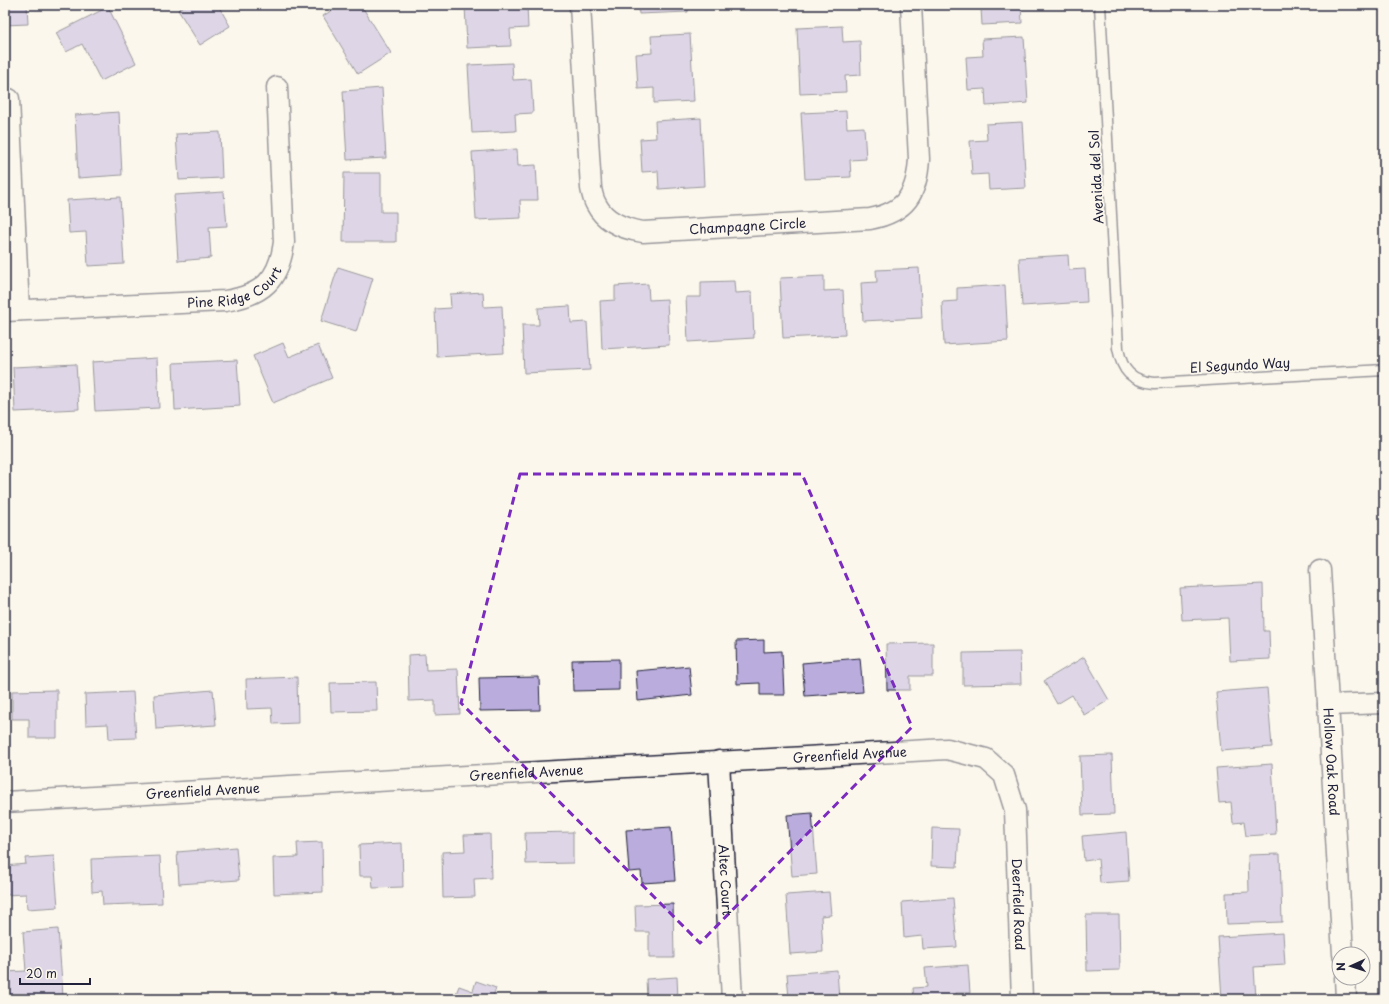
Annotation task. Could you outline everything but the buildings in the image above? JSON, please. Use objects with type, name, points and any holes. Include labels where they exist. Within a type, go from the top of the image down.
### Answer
[{"type":"street","name":"Champagne Circle","points":[[580,5],[591,188],[596,203],[604,216],[617,225],[630,230],[643,232],[870,219],[882,217],[895,211],[905,203],[913,191],[918,175],[919,159],[911,5]]},
{"type":"street","name":"Pine Ridge Court","points":[[12,310],[225,301],[240,299],[256,293],[267,284],[277,271],[282,256],[284,242],[277,87]]},
{"type":"street","points":[[9,99],[12,310]]},
{"type":"street","name":"Hollow Oak Road","points":[[1320,570],[1343,946]]},
{"type":"street","points":[[1328,705],[1384,703]]},
{"type":"street","name":"Greenfield Avenue","points":[[5,802],[719,760],[947,749],[986,758],[1004,775],[1015,810]]},
{"type":"street","name":"Altec Court","points":[[719,760],[732,999]]},
{"type":"street","name":"Deerfield Road","points":[[1015,810],[1022,999]]},
{"type":"street","points":[[1345,986],[1346,999]]},
{"type":"lane","name":"Avenida del Sol","points":[[1100,5],[1118,348]]},
{"type":"lane","name":"El Segundo Way","points":[[1118,348],[1120,359],[1126,370],[1134,378],[1144,382],[1155,383],[1384,370]]},
{"type":"highlighted area","points":[[520,474],[802,474],[912,727],[700,943],[461,703]]}]
